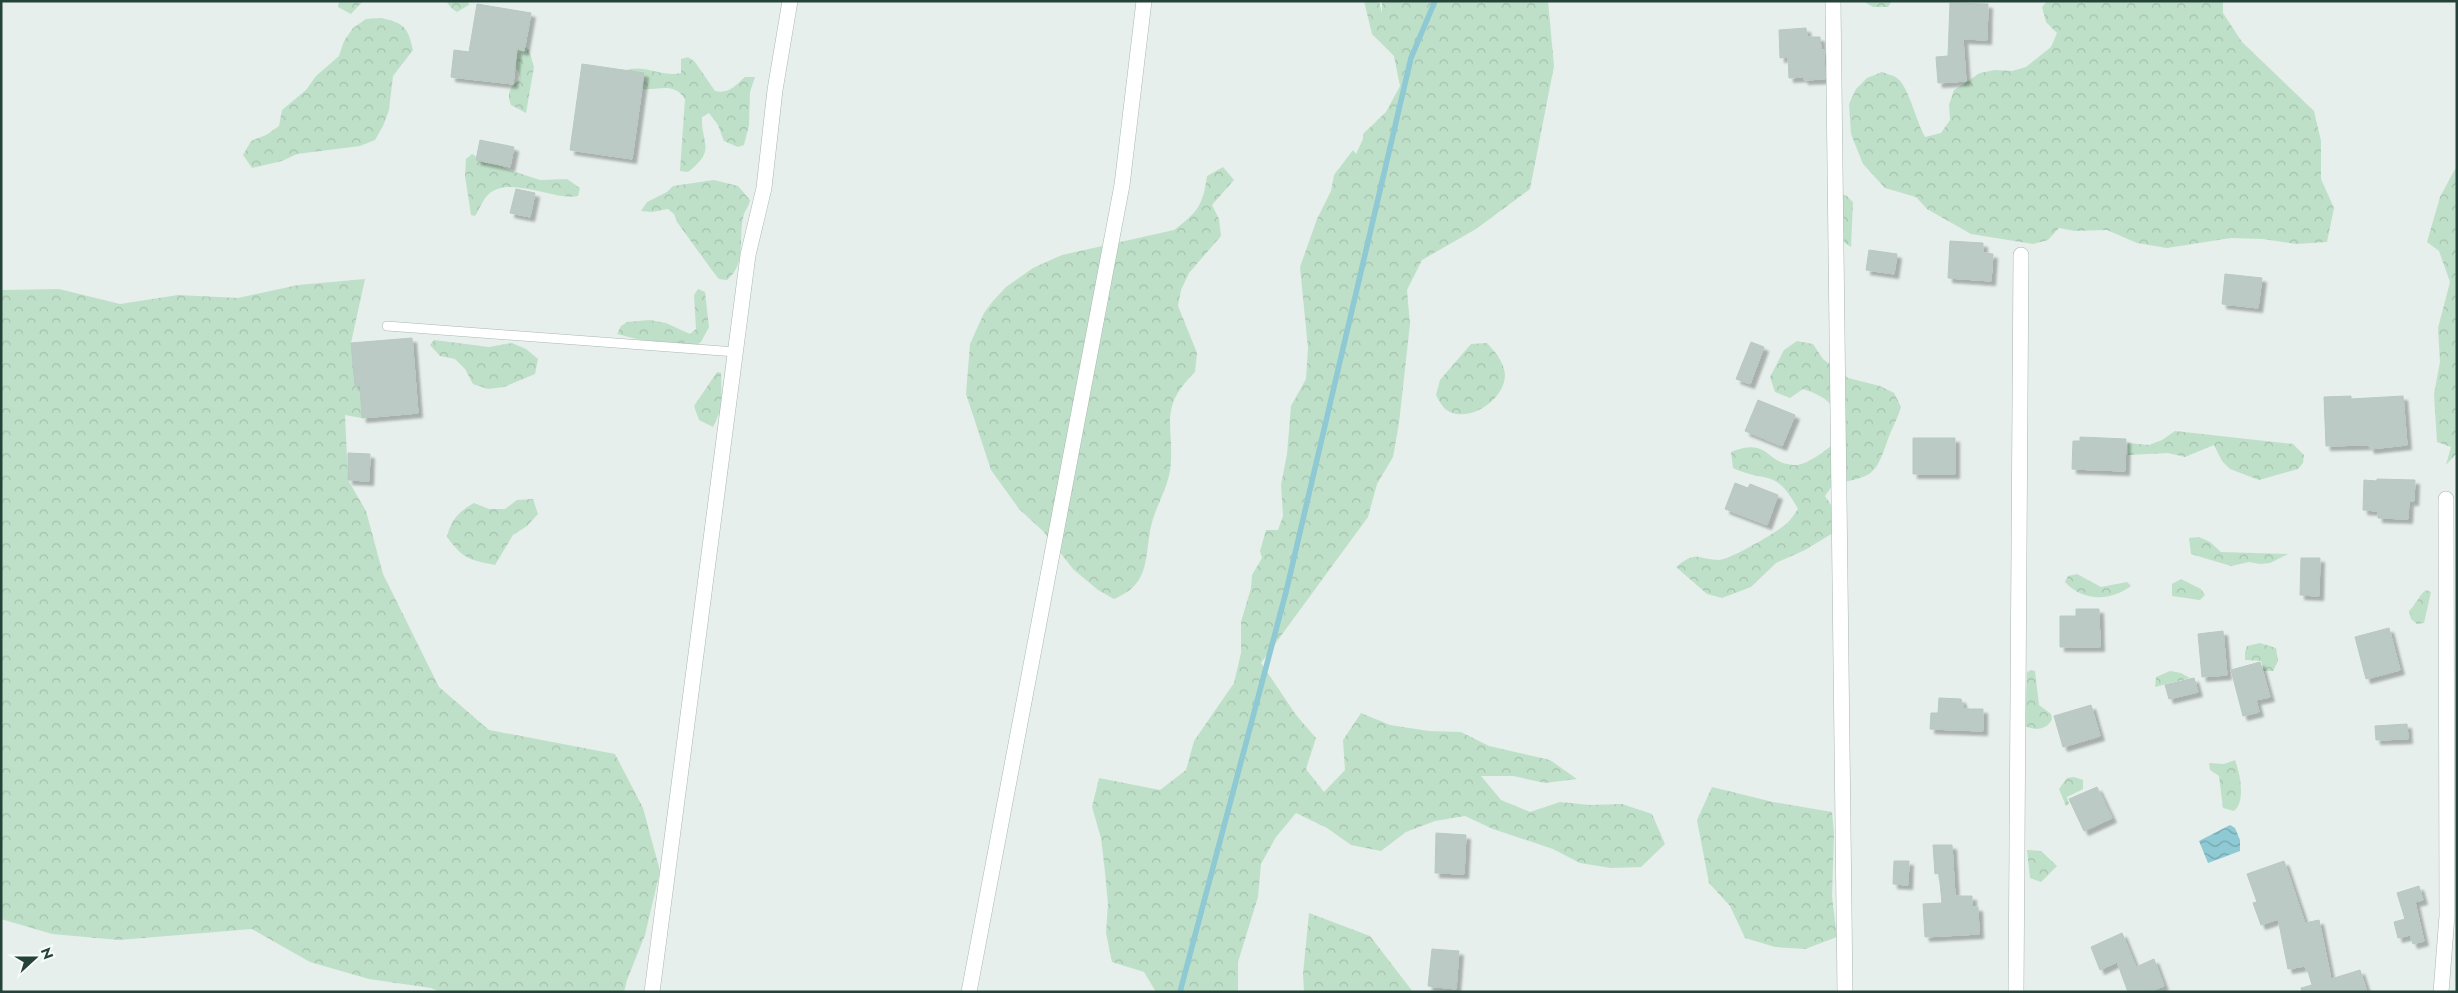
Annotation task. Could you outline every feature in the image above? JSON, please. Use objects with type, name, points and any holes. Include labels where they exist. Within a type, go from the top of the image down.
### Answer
[{"type":"street","points":[[652,992],[748,255],[764,188],[775,90],[790,1]]},
{"type":"street","points":[[969,992],[1122,185],[1144,1]]},
{"type":"street","points":[[1833,1],[1844,992]]},
{"type":"street","points":[[2016,992],[2021,255]]},
{"type":"street","points":[[2441,992],[2446,916],[2446,499]]},
{"type":"lane","points":[[387,326],[736,352]]},
{"type":"green space","points":[[339,1],[363,1],[351,14],[338,7]]},
{"type":"green space","points":[[446,1],[468,1],[469,5],[457,12]]},
{"type":"green space","points":[[1364,1],[1379,1],[1382,13],[1382,1],[1548,1],[1554,66],[1530,189],[1476,229],[1422,260],[1407,290],[1410,324],[1399,423],[1393,457],[1377,484],[1368,517],[1261,663],[1296,715],[1316,738],[1306,769],[1324,792],[1345,770],[1343,740],[1361,713],[1390,725],[1429,731],[1461,732],[1489,746],[1550,760],[1577,779],[1545,783],[1513,776],[1481,776],[1501,800],[1530,812],[1560,802],[1590,805],[1622,804],[1652,814],[1665,844],[1641,867],[1611,868],[1580,863],[1553,849],[1493,829],[1465,816],[1435,821],[1406,832],[1381,851],[1351,845],[1327,828],[1296,813],[1276,837],[1261,864],[1258,897],[1238,962],[1238,992],[1156,992],[1144,972],[1112,962],[1106,933],[1108,904],[1101,838],[1092,807],[1099,778],[1160,790],[1186,770],[1194,741],[1234,683],[1241,653],[1241,622],[1251,588],[1252,575],[1262,558],[1260,551],[1266,530],[1278,530],[1283,516],[1281,485],[1287,454],[1291,406],[1306,379],[1308,348],[1300,267],[1317,219],[1331,191],[1334,175],[1353,150],[1356,154],[1363,139],[1363,134],[1386,112],[1400,86],[1394,56],[1372,34]]},
{"type":"green space","points":[[1863,1],[1892,1],[1888,7],[1873,7]]},
{"type":"green space","points":[[2047,1],[2223,1],[2223,13],[2242,42],[2314,111],[2321,141],[2321,179],[2334,208],[2327,242],[2296,244],[2263,239],[2231,238],[2167,248],[2137,243],[2107,230],[2075,231],[2059,228],[2048,240],[2033,244],[1971,234],[1927,209],[1916,197],[1885,188],[1863,164],[1851,134],[1849,104],[1856,89],[1867,78],[1882,72],[1895,77],[1901,82],[1909,96],[1925,137],[1941,133],[1950,120],[1949,105],[1954,90],[1980,73],[1995,70],[2012,71],[2026,67],[2051,47],[2057,33],[2046,22],[2042,7]]},
{"type":"green space","points":[[381,18],[404,27],[413,50],[393,76],[389,110],[375,140],[360,146],[297,154],[282,161],[252,168],[243,155],[251,141],[266,135],[279,126],[282,110],[306,90],[316,76],[339,56],[344,41],[353,28],[366,19]]},
{"type":"green space","points":[[476,37],[524,45],[529,50],[534,67],[526,113],[511,105],[509,97],[510,90],[520,79],[518,71]]},
{"type":"green space","points":[[688,57],[695,62],[715,91],[728,90],[745,77],[755,77],[750,92],[749,125],[744,145],[738,147],[724,141],[718,125],[709,113],[702,117],[706,146],[705,152],[697,164],[688,172],[680,171],[685,99],[681,93],[670,88],[640,89],[624,71],[645,69],[667,74],[681,73],[681,59]]},
{"type":"green space","points":[[472,154],[485,163],[493,162],[509,170],[540,180],[567,179],[580,188],[578,196],[568,197],[521,188],[499,188],[488,195],[475,216],[471,215],[465,176],[466,159]]},
{"type":"green space","points":[[1223,167],[1234,180],[1212,205],[1219,219],[1221,236],[1189,273],[1181,290],[1178,306],[1197,353],[1195,372],[1175,397],[1172,408],[1170,419],[1171,456],[1169,477],[1153,519],[1145,565],[1141,575],[1136,584],[1127,592],[1114,599],[1098,590],[1073,569],[1044,532],[1019,509],[991,470],[966,394],[970,344],[984,313],[993,301],[1006,287],[1033,268],[1062,255],[1174,230],[1189,218],[1198,207],[1204,194],[1207,176]]},
{"type":"green space","points":[[2455,169],[2457,171],[2457,453],[2446,465],[2451,447],[2437,442],[2434,394],[2440,362],[2438,328],[2450,282],[2439,251],[2427,242],[2440,197]]},
{"type":"green space","points":[[714,180],[738,186],[750,200],[742,223],[738,265],[727,280],[719,279],[714,273],[677,222],[674,214],[668,209],[652,212],[641,211],[647,202],[667,192],[673,186]]},
{"type":"green space","points":[[1839,194],[1847,196],[1853,202],[1851,247],[1842,241]]},
{"type":"green space","points":[[365,279],[351,343],[360,386],[362,418],[345,415],[348,480],[366,511],[383,574],[439,687],[489,730],[615,754],[643,808],[660,871],[645,935],[624,992],[440,992],[431,988],[369,979],[310,962],[252,929],[119,940],[52,934],[1,919],[1,290],[59,289],[120,304],[178,295],[238,298],[298,285]]},
{"type":"green space","points":[[698,289],[705,292],[709,327],[701,342],[694,347],[653,343],[617,334],[621,326],[627,322],[650,320],[666,323],[690,334],[696,329],[694,295]]},
{"type":"green space","points":[[434,340],[489,347],[512,343],[526,349],[538,359],[535,374],[504,387],[488,389],[473,384],[465,369],[455,359],[440,356],[430,345]]},
{"type":"green space","points":[[1797,341],[1813,344],[1823,359],[1848,378],[1880,386],[1894,393],[1901,407],[1900,411],[1880,460],[1871,473],[1857,479],[1834,483],[1825,496],[1835,511],[1833,533],[1805,550],[1776,563],[1751,587],[1722,598],[1707,594],[1676,567],[1693,557],[1719,560],[1733,556],[1781,528],[1798,509],[1783,487],[1777,482],[1733,468],[1731,452],[1753,447],[1766,452],[1784,463],[1798,465],[1815,457],[1835,443],[1835,415],[1829,402],[1803,389],[1790,398],[1775,392],[1770,377],[1784,350]]},
{"type":"green space","points":[[1487,343],[1503,365],[1505,379],[1501,389],[1485,406],[1475,412],[1453,413],[1444,408],[1436,395],[1440,380],[1471,344]]},
{"type":"green space","points":[[717,372],[721,373],[722,407],[713,427],[699,420],[694,406]]},
{"type":"green space","points":[[2175,431],[2293,444],[2304,455],[2303,463],[2298,469],[2259,480],[2230,469],[2222,461],[2214,445],[2185,457],[2168,453],[2128,455],[2128,443],[2149,445],[2162,440]]},
{"type":"green space","points":[[533,499],[538,514],[527,526],[513,535],[495,565],[479,562],[468,557],[458,550],[447,537],[456,517],[474,503],[489,509],[505,509],[517,500]]},
{"type":"green space","points":[[2199,537],[2210,542],[2221,552],[2288,554],[2270,563],[2249,562],[2231,566],[2191,554],[2189,538]]},
{"type":"green space","points":[[2077,574],[2101,587],[2127,582],[2131,586],[2115,595],[2106,597],[2089,596],[2072,589],[2065,582],[2068,576]]},
{"type":"green space","points":[[2181,579],[2201,589],[2205,595],[2200,600],[2172,596],[2172,584]]},
{"type":"green space","points":[[2426,590],[2431,592],[2424,623],[2417,624],[2411,619],[2409,611]]},
{"type":"green space","points":[[2260,643],[2276,648],[2278,661],[2273,671],[2264,671],[2261,661],[2245,660],[2247,646]]},
{"type":"green space","points":[[2035,671],[2039,705],[2051,714],[2052,719],[2044,727],[2033,729],[2025,726],[2027,672]]},
{"type":"green space","points":[[2170,671],[2181,673],[2190,678],[2155,687],[2156,677]]},
{"type":"green space","points":[[2235,760],[2239,772],[2241,794],[2238,806],[2234,811],[2223,808],[2219,776],[2210,770],[2209,763],[2224,764]]},
{"type":"green space","points":[[2074,777],[2083,780],[2083,789],[2067,797],[2069,804],[2066,806],[2059,789],[2067,778]]},
{"type":"green space","points":[[1712,787],[1773,802],[1832,812],[1834,833],[1832,896],[1837,937],[1805,949],[1775,947],[1745,938],[1730,906],[1709,883],[1697,820]]},
{"type":"green space","points":[[2027,850],[2041,851],[2057,866],[2041,882],[2030,878]]},
{"type":"green space","points":[[1309,913],[1370,936],[1413,992],[1304,992],[1303,974]]},
{"type":"water","points":[[2230,825],[2235,828],[2240,840],[2240,851],[2208,863],[2199,841]]},
{"type":"building","points":[[1950,3],[1988,4],[1987,40],[1963,39],[1966,81],[1938,83],[1936,57],[1948,56]]},
{"type":"building","points":[[477,4],[531,13],[524,51],[517,49],[513,84],[451,77],[454,50],[469,52]]},
{"type":"building","points":[[1806,28],[1807,37],[1820,37],[1821,50],[1824,50],[1825,79],[1804,80],[1803,77],[1789,78],[1788,57],[1780,58],[1779,30]]},
{"type":"building","points":[[582,64],[644,73],[632,159],[570,150]]},
{"type":"building","points":[[480,140],[514,147],[510,167],[476,160]]},
{"type":"building","points":[[516,189],[535,193],[530,217],[510,213]]},
{"type":"building","points":[[1950,241],[1983,243],[1983,253],[1993,254],[1991,281],[1948,278]]},
{"type":"building","points":[[1869,250],[1897,254],[1894,274],[1866,270]]},
{"type":"building","points":[[2225,274],[2262,278],[2258,308],[2222,304]]},
{"type":"building","points":[[412,338],[418,413],[362,418],[360,386],[355,386],[351,343]]},
{"type":"building","points":[[1751,342],[1764,347],[1750,384],[1736,379]]},
{"type":"building","points":[[2351,396],[2351,399],[2403,396],[2407,445],[2370,449],[2369,445],[2326,446],[2324,397]]},
{"type":"building","points":[[1758,400],[1795,415],[1782,446],[1745,431]]},
{"type":"building","points":[[2080,437],[2126,439],[2125,471],[2072,469],[2073,441],[2080,441]]},
{"type":"building","points":[[1913,438],[1955,438],[1955,474],[1913,474]]},
{"type":"building","points":[[348,453],[370,454],[369,481],[348,480]]},
{"type":"building","points":[[2377,479],[2415,480],[2414,501],[2409,501],[2408,519],[2378,518],[2378,511],[2363,510],[2364,480],[2377,481]]},
{"type":"building","points":[[1735,483],[1748,488],[1750,484],[1778,495],[1767,525],[1725,509]]},
{"type":"building","points":[[2301,558],[2320,558],[2319,596],[2300,595]]},
{"type":"building","points":[[2076,609],[2099,609],[2100,647],[2060,647],[2060,616],[2076,616]]},
{"type":"building","points":[[2389,628],[2400,670],[2366,679],[2355,637]]},
{"type":"building","points":[[2223,631],[2227,675],[2202,677],[2198,634]]},
{"type":"building","points":[[2260,662],[2270,697],[2256,700],[2259,712],[2243,716],[2231,670]]},
{"type":"building","points":[[2194,678],[2198,692],[2169,699],[2165,685]]},
{"type":"building","points":[[1939,698],[1961,699],[1964,709],[1983,709],[1983,731],[1930,729],[1931,713],[1938,713]]},
{"type":"building","points":[[2091,705],[2100,736],[2063,747],[2054,716]]},
{"type":"building","points":[[2407,724],[2408,739],[2376,740],[2375,726]]},
{"type":"building","points":[[2097,787],[2112,818],[2084,831],[2069,799]]},
{"type":"building","points":[[1436,833],[1466,835],[1464,874],[1435,873]]},
{"type":"building","points":[[1933,845],[1952,845],[1955,896],[1972,896],[1972,907],[1978,907],[1979,934],[1925,937],[1923,904],[1942,903],[1939,873],[1935,874]]},
{"type":"building","points":[[1894,861],[1909,861],[1908,885],[1893,884]]},
{"type":"building","points":[[2284,861],[2305,923],[2319,920],[2331,979],[2360,970],[2367,992],[2302,992],[2301,988],[2312,985],[2308,971],[2306,971],[2305,966],[2288,969],[2278,919],[2261,925],[2253,903],[2257,902],[2247,874]]},
{"type":"building","points":[[2419,886],[2423,900],[2415,902],[2424,941],[2413,944],[2410,935],[2398,938],[2394,922],[2405,919],[2397,893]]},
{"type":"building","points":[[2122,933],[2136,967],[2154,959],[2164,986],[2149,992],[2128,992],[2117,962],[2100,970],[2091,947]]},
{"type":"building","points":[[1432,949],[1459,951],[1456,989],[1428,986]]},
{"type":"waterway","points":[[1180,992],[1286,592],[1411,58],[1435,1]]}]
